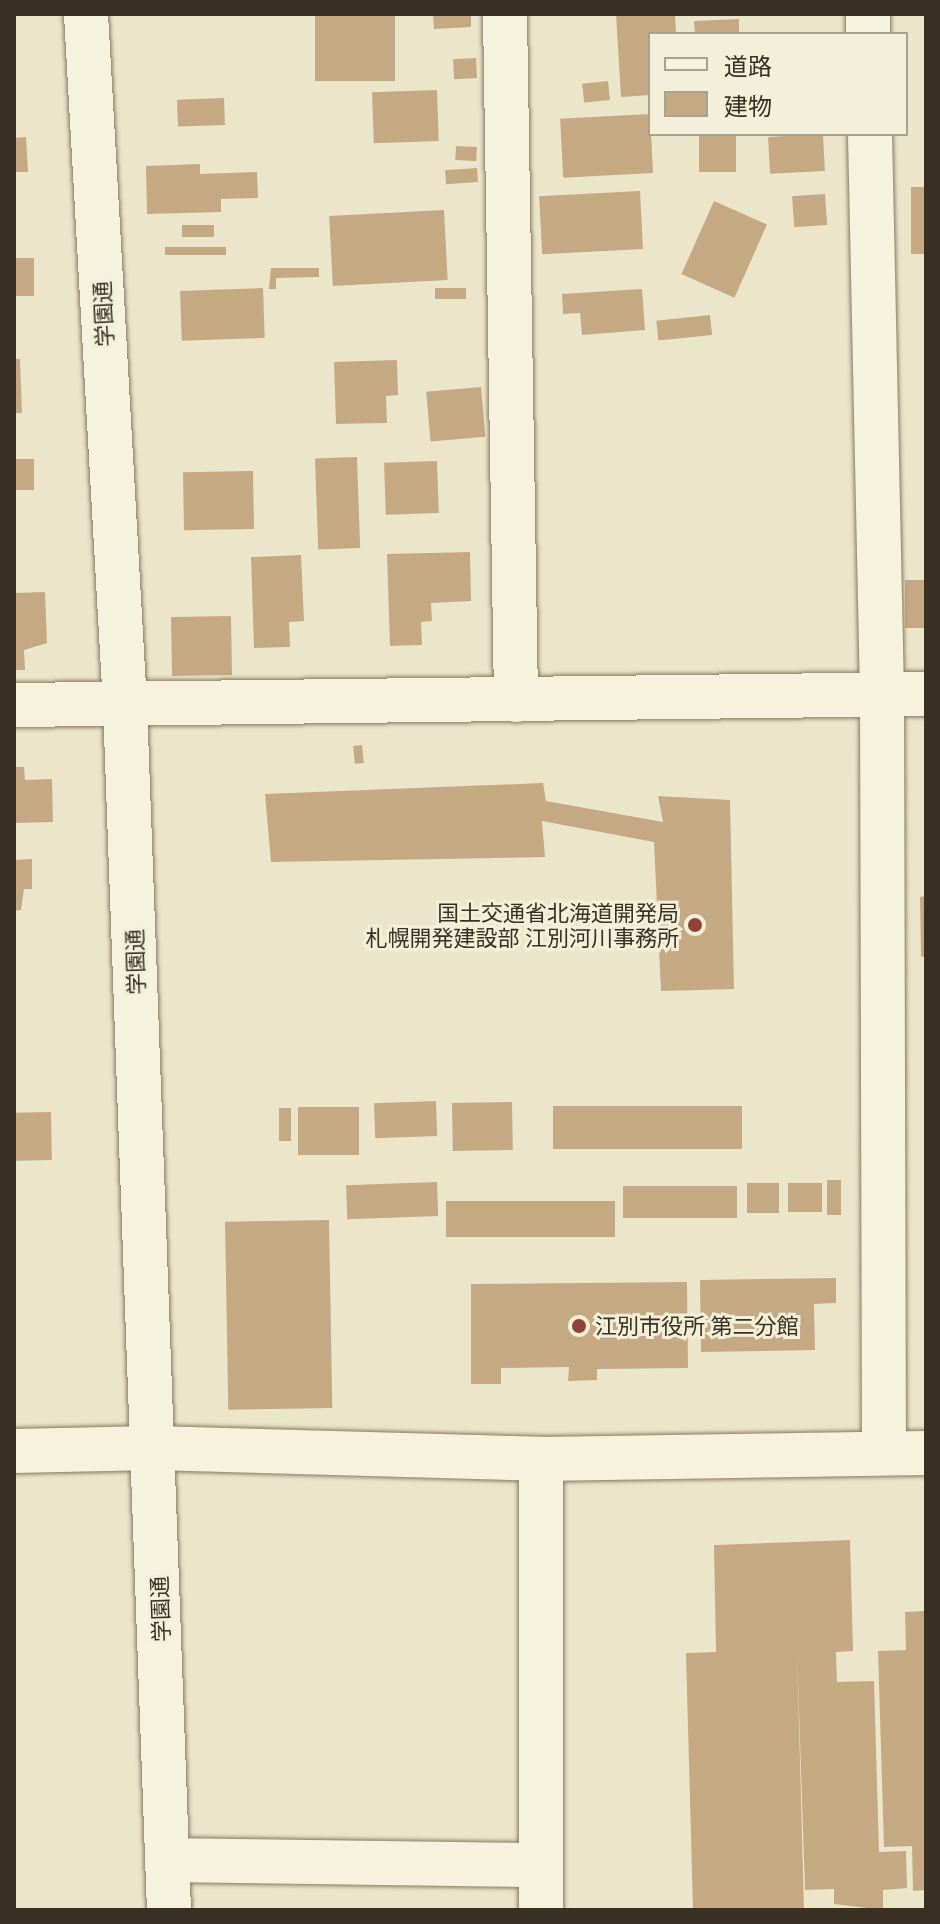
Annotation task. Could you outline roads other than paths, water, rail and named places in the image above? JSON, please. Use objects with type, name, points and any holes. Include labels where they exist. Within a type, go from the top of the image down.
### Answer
[{"type":"street","name":"学園通","points":[[86,14],[125,705],[169,1910]]},
{"type":"street","points":[[505,14],[516,700]]},
{"type":"street","points":[[14,1451],[154,1448],[541,1459],[905,1453],[882,695],[870,136]]},
{"type":"street","points":[[14,705],[926,694]]},
{"type":"street","points":[[541,1459],[541,1910]]},
{"type":"street","points":[[169,1860],[541,1865]]},
{"type":"place","name":"国土交通省北海道開発局 札幌開発建設部 江別河川事務所","points":[[695,925]]},
{"type":"place","name":"江別市役所 第二分館","points":[[579,1326]]}]
